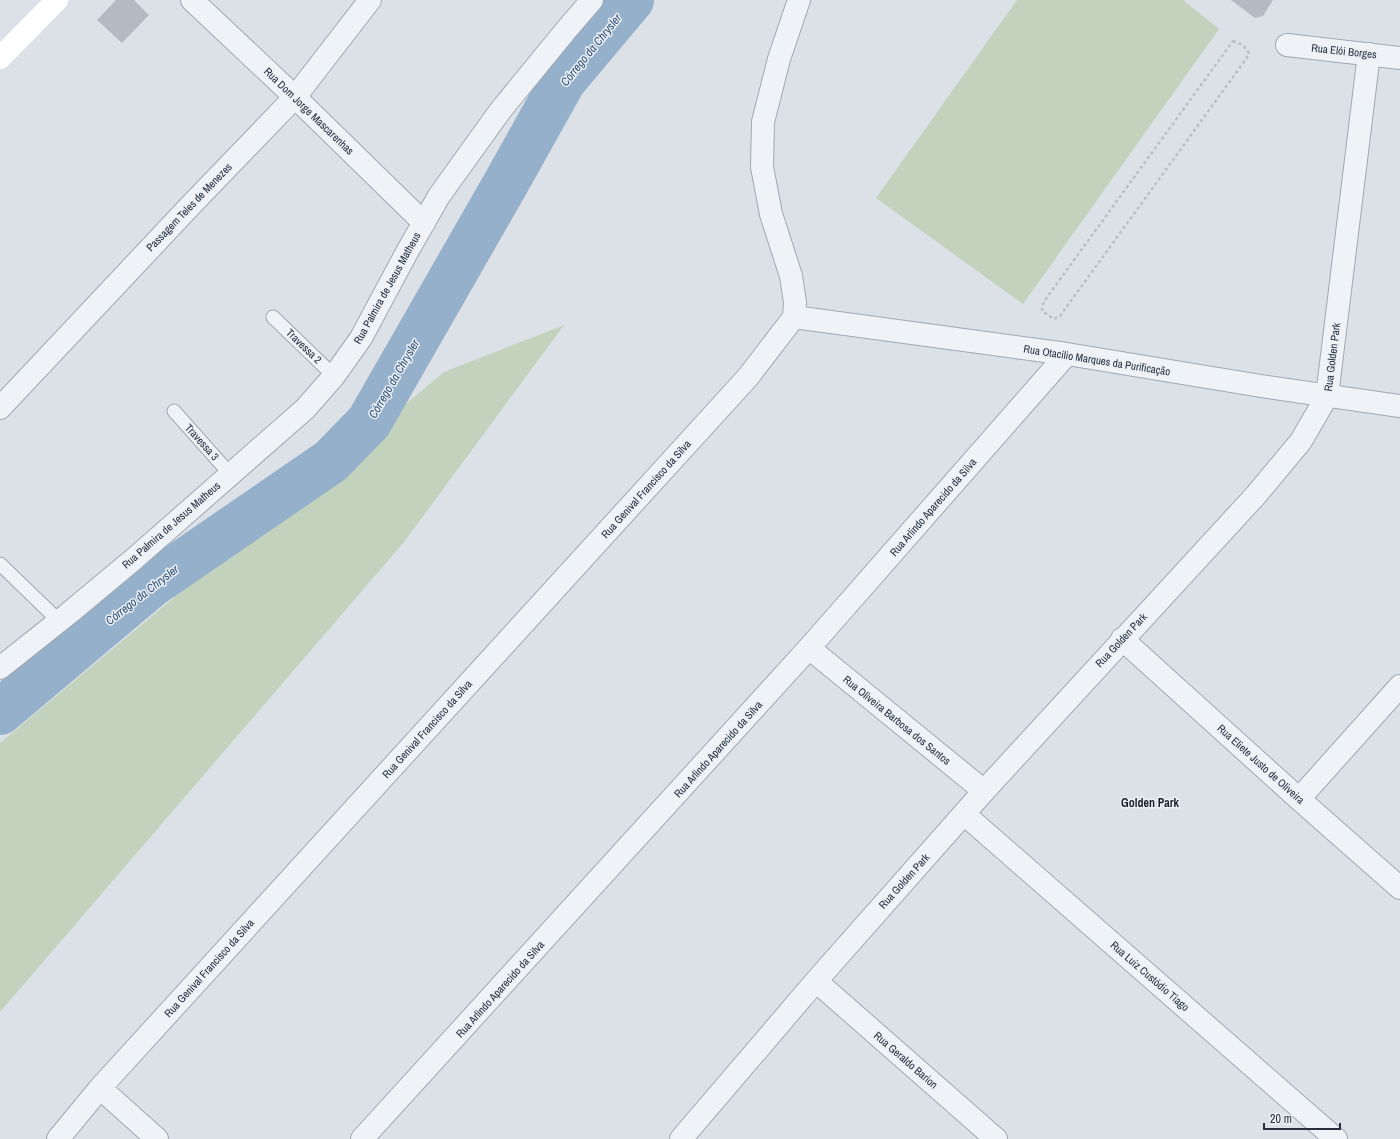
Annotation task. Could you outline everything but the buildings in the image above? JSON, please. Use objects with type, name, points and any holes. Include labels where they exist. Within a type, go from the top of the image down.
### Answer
[{"type":"main road","points":[[0,58],[57,0]]},
{"type":"street","name":"Rua Dom Jorge Mascarenhas","points":[[192,0],[295,97],[424,223]]},
{"type":"street","name":"Passagem Teles de Menezes","points":[[0,408],[190,205],[295,97],[370,0]]},
{"type":"street","name":"Rua Palmira de Jesus Matheus","points":[[0,668],[134,559],[305,409],[334,376],[361,338],[439,196],[500,111],[566,29],[592,0]]},
{"type":"street","points":[[794,317],[795,302],[791,276],[771,214],[762,167],[764,122],[779,59],[799,0]]},
{"type":"street","name":"Rua Elói Borges","points":[[1287,45],[1400,58]]},
{"type":"street","name":"Rua Golden Park","points":[[681,1139],[816,981],[984,791],[1122,639],[1256,495],[1300,441],[1327,396],[1369,54]]},
{"type":"street","name":"Rua Otacílio Marques da Purificação","points":[[794,317],[1067,354],[1262,386],[1400,406]]},
{"type":"street","name":"Rua Genival Francisco da Silva","points":[[58,1139],[100,1088],[743,382],[794,317]]},
{"type":"street","name":"Rua Arlindo Aparecido da Silva","points":[[362,1139],[810,648],[1067,354]]},
{"type":"street","name":"Rua Eliete Justo de Oliveira","points":[[1122,639],[1400,888]]},
{"type":"street","name":"Rua Oliveira Barbosa dos Santos","points":[[810,648],[984,791]]},
{"type":"street","points":[[1299,799],[1400,686]]},
{"type":"street","name":"Rua Luiz Custódio Tiago","points":[[964,814],[1336,1139]]},
{"type":"street","name":"Rua Geraldo Barion","points":[[816,981],[994,1138]]},
{"type":"street","points":[[100,1088],[157,1139]]},
{"type":"lane","name":"Travessa 2","points":[[273,317],[334,376]]},
{"type":"lane","name":"Travessa 3","points":[[174,411],[230,474]]},
{"type":"lane","points":[[0,564],[59,620]]},
{"type":"path","points":[[1234,41],[1243,45],[1249,53],[1060,316],[1054,319],[1046,315],[1042,311],[1042,306],[1045,300],[1229,45],[1234,41]]},
{"type":"green space","points":[[1017,0],[1183,0],[1219,29],[1023,304],[876,198]]},
{"type":"green space","points":[[564,325],[404,542],[0,1012],[0,743],[444,372]]},
{"type":"waterway","name":"Córrego da Chrysler","points":[[0,712],[152,584],[331,461],[369,422],[563,81],[631,0]]},
{"type":"district","name":"Golden Park","points":[[1150,803]]}]
